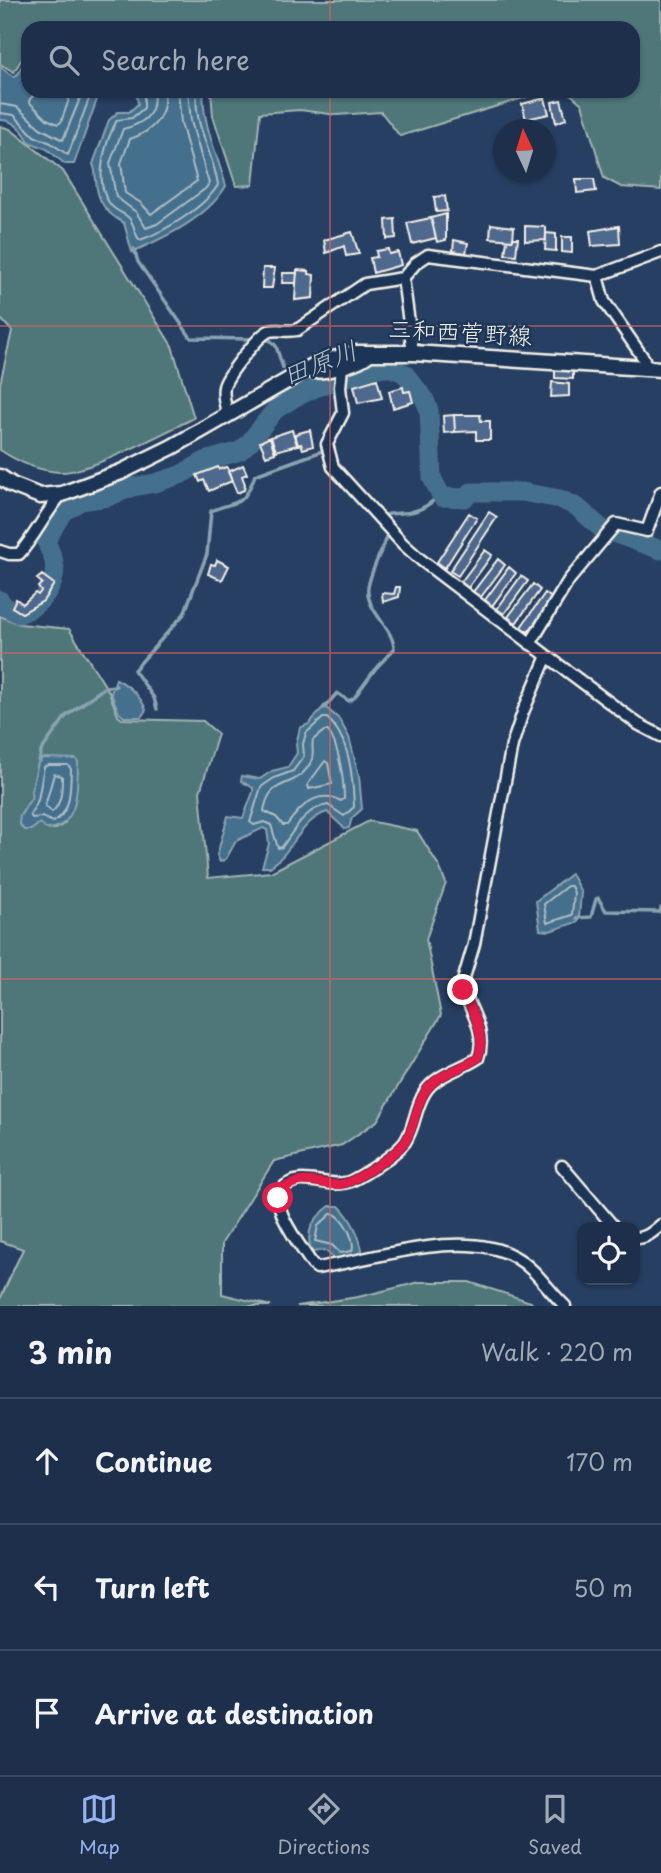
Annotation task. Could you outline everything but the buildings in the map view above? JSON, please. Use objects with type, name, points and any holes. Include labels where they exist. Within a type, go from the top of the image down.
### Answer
[{"type":"main road","name":"三和西菅野線","points":[[0,477],[40,496],[62,494],[121,472],[172,447],[304,370],[329,359],[373,351],[661,369]]},
{"type":"street","points":[[227,415],[223,390],[226,380],[262,335],[272,330],[297,330],[365,284],[402,278],[428,255],[597,276],[661,251]]},
{"type":"street","points":[[597,276],[604,301],[644,359],[643,367]]},
{"type":"street","points":[[402,278],[413,353]]},
{"type":"street","points":[[304,370],[311,373],[342,371],[369,358],[373,351]]},
{"type":"street","points":[[342,371],[340,387],[343,413],[327,444],[333,467],[421,560],[638,724],[661,736]]},
{"type":"street","points":[[530,644],[569,579],[616,524],[647,531],[661,492]]},
{"type":"street","points":[[0,551],[19,554],[31,541],[50,508],[62,494]]},
{"type":"street","points":[[547,656],[512,745],[474,944],[463,981],[463,990],[482,1037],[478,1058],[436,1080],[425,1092],[405,1142],[392,1154],[352,1181],[336,1186],[302,1180],[282,1189],[278,1198],[281,1214],[290,1231],[317,1268],[352,1263],[411,1248],[492,1248],[517,1258],[540,1277],[565,1306]]},
{"type":"street","points":[[562,1166],[610,1222]]},
{"type":"street","points":[[640,1237],[652,1233],[661,1225]]},
{"type":"green space","points":[[0,0],[661,0],[661,190],[621,187],[604,178],[582,104],[575,98],[640,98],[640,21],[21,21],[21,60],[14,72],[0,64]]},
{"type":"green space","points":[[212,98],[523,98],[400,136],[381,112],[337,115],[300,110],[260,113],[253,185],[236,186],[213,116]]},
{"type":"green space","points":[[0,126],[10,129],[63,171],[172,346],[194,418],[127,451],[73,471],[36,468],[0,450],[0,384],[12,331],[0,318]]},
{"type":"green space","points":[[0,616],[20,624],[69,629],[109,692],[118,716],[122,719],[203,721],[218,734],[200,792],[208,878],[271,872],[369,821],[417,831],[439,866],[446,883],[426,939],[441,1015],[377,1121],[342,1145],[274,1161],[222,1243],[222,1294],[271,1306],[0,1306],[0,1299],[23,1249],[0,1241]],"holes":[[[39,759],[65,823],[56,829],[47,829],[40,823],[36,824],[20,816],[32,797]]]},
{"type":"green space","points":[[420,1282],[469,1282],[531,1302],[534,1306],[297,1306],[358,1297]]},
{"type":"water","points":[[0,67],[14,77],[21,68],[21,98],[98,98],[74,164],[65,164],[47,149],[29,142],[14,124],[0,120]]},
{"type":"water","points":[[137,98],[204,98],[207,126],[226,186],[197,217],[172,233],[132,252],[124,223],[113,216],[101,201],[93,164],[109,120],[118,112],[129,112],[138,104]]},
{"type":"water","points":[[116,679],[141,700],[146,710],[141,717],[124,717],[119,713],[111,693]]},
{"type":"water","points":[[324,706],[339,719],[349,737],[359,776],[362,809],[352,818],[349,828],[345,829],[327,812],[318,816],[270,867],[262,867],[269,844],[267,830],[263,828],[236,841],[226,859],[220,862],[217,855],[228,816],[243,818],[253,792],[253,788],[241,781],[242,776],[260,779],[272,771],[288,767],[297,753],[300,728],[309,724]]},
{"type":"water","points":[[39,759],[76,759],[78,762],[76,794],[71,814],[58,827],[47,829],[40,823],[31,830],[24,830],[19,823],[20,816],[32,797]]},
{"type":"water","points":[[571,874],[581,892],[579,919],[550,931],[540,930],[536,901]]},
{"type":"water","points":[[330,1206],[339,1206],[348,1216],[358,1235],[363,1255],[337,1261],[326,1251],[311,1250],[309,1236],[312,1225]]},
{"type":"waterway","points":[[134,249],[138,262],[191,338],[251,339]]},
{"type":"waterway","points":[[264,340],[270,340],[276,346],[283,368]]},
{"type":"waterway","name":"田原川","points":[[0,600],[4,606],[19,614],[34,606],[46,594],[55,571],[46,541],[63,512],[81,501],[108,497],[133,487],[155,483],[180,475],[205,461],[240,451],[275,410],[294,398],[322,385],[375,368],[391,368],[404,373],[424,398],[429,410],[432,478],[442,497],[465,498],[471,492],[522,492],[560,499],[577,507],[602,529],[661,550]]},
{"type":"waterway","points":[[344,391],[350,376]]},
{"type":"waterway","points":[[290,387],[294,398]]},
{"type":"waterway","points":[[157,709],[154,698],[134,670],[184,614],[207,554],[211,511],[243,498],[255,475],[331,448],[345,416]]},
{"type":"waterway","points":[[383,516],[417,510],[427,506],[439,495]]},
{"type":"waterway","name":"田原川","points":[[577,507],[621,536],[661,542]]},
{"type":"waterway","points":[[324,708],[337,693],[349,701],[354,698],[394,649],[390,634],[368,596],[371,575],[388,535],[374,520],[376,519]]},
{"type":"waterway","points":[[40,761],[41,751],[66,716],[105,687],[116,686]]},
{"type":"waterway","points":[[576,918],[591,917],[598,898],[606,911],[660,912],[661,908]]},
{"type":"route","points":[[278,1198],[282,1189],[302,1180],[336,1186],[352,1181],[405,1142],[425,1092],[436,1080],[478,1058],[482,1048],[482,1037],[463,990]]}]
